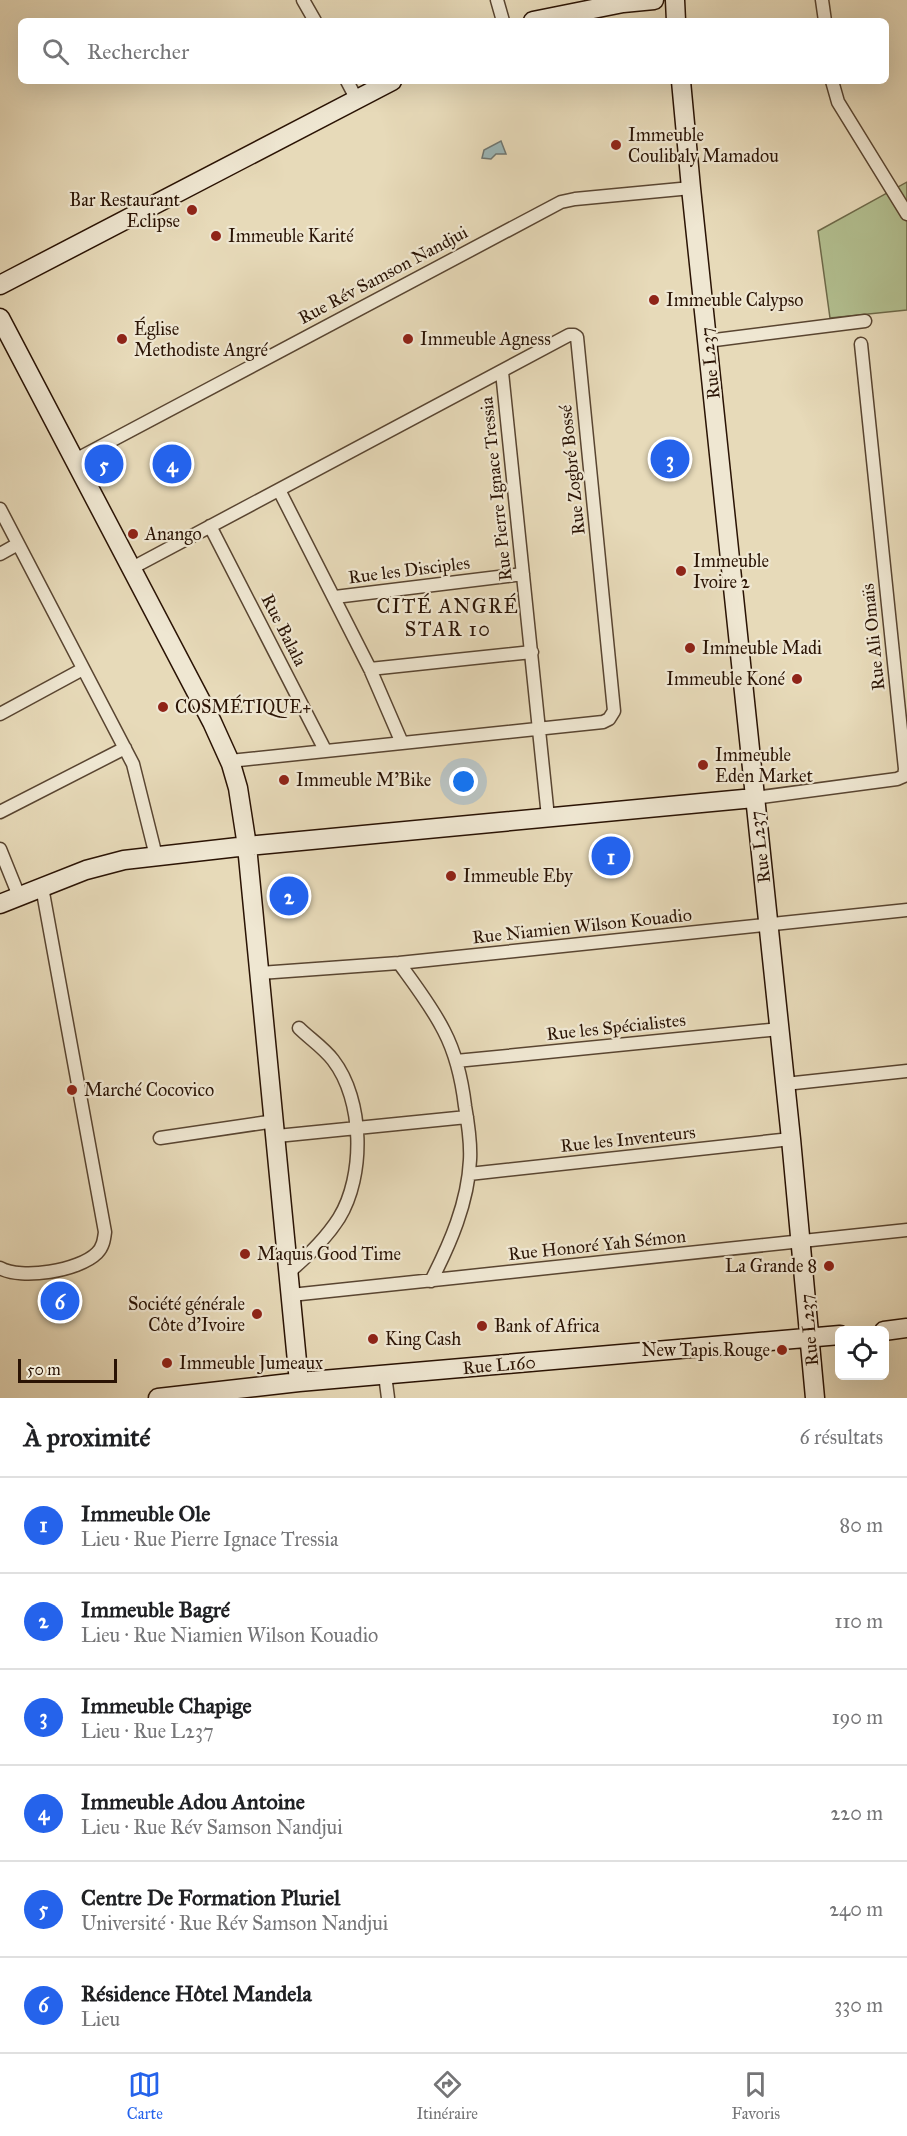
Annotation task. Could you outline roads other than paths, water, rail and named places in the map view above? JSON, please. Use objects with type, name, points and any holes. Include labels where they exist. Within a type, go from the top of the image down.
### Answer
[{"type":"street","points":[[303,0],[313,18]]},
{"type":"street","points":[[497,0],[502,18]]},
{"type":"street","points":[[548,18],[624,3],[654,0]]},
{"type":"street","points":[[675,0],[676,18]]},
{"type":"street","points":[[822,0],[825,18]]},
{"type":"street","points":[[349,84],[357,100]]},
{"type":"street","points":[[0,285],[386,84]]},
{"type":"street","name":"Rue L237","points":[[681,84],[754,798],[780,1029],[815,1398]]},
{"type":"street","points":[[833,84],[838,102],[907,214]]},
{"type":"street","name":"Rue Rév Samson Nandjui","points":[[75,460],[555,204],[576,198],[691,188]]},
{"type":"street","points":[[0,318],[212,722],[230,761],[238,788],[247,846],[276,1128],[299,1382]]},
{"type":"street","points":[[707,341],[865,321]]},
{"type":"street","name":"Rue Zogbré Bossé","points":[[132,568],[569,335],[577,337],[614,711],[609,719],[603,722],[230,761]]},
{"type":"street","name":"Rue Ali Omaïs","points":[[754,798],[897,779],[904,776],[861,344]]},
{"type":"street","name":"Rue Pierre Ignace Tressia","points":[[502,372],[548,817]]},
{"type":"street","points":[[279,490],[335,597],[402,743]]},
{"type":"street","points":[[0,509],[133,764],[156,856]]},
{"type":"street","name":"Rue Balala","points":[[210,526],[325,750]]},
{"type":"street","points":[[0,554],[18,544]]},
{"type":"street","name":"Rue les Disciples","points":[[335,597],[523,574]]},
{"type":"street","points":[[370,669],[532,652]]},
{"type":"street","points":[[0,714],[83,669]]},
{"type":"street","points":[[0,812],[125,748]]},
{"type":"street","points":[[0,904],[86,870],[124,860],[247,846],[754,798]]},
{"type":"street","points":[[0,849],[19,896]]},
{"type":"street","points":[[0,1268],[10,1274],[32,1274],[84,1263],[102,1246],[105,1232],[42,887]]},
{"type":"street","name":"Rue Niamien Wilson Kouadio","points":[[260,973],[399,963],[907,910]]},
{"type":"street","points":[[399,963],[431,1007],[446,1034],[463,1085],[467,1117],[469,1174],[448,1248],[431,1281]]},
{"type":"street","points":[[289,1272],[320,1245],[346,1204],[354,1178],[357,1129],[354,1107],[333,1060],[299,1028]]},
{"type":"street","name":"Rue les Spécialistes","points":[[456,1061],[780,1029]]},
{"type":"street","points":[[785,1084],[907,1071]]},
{"type":"street","points":[[160,1138],[276,1128],[357,1129],[467,1117]]},
{"type":"street","name":"Rue les Inventeurs","points":[[469,1174],[791,1139]]},
{"type":"street","name":"Rue Honoré Yah Sémon","points":[[291,1295],[907,1230]]},
{"type":"street","points":[[889,1330],[907,1328]]},
{"type":"street","name":"Rue L160","points":[[158,1398],[299,1382],[835,1336]]},
{"type":"street","points":[[385,1375],[388,1398]]},
{"type":"water","points":[[501,141],[506,154],[496,154],[491,159],[482,158],[484,150]]},
{"type":"place","name":"Immeuble Coulibaly Mamadou","points":[[616,145]]},
{"type":"place","name":"Bar Restaurant Eclipse","points":[[192,210]]},
{"type":"place","name":"Immeuble Karité","points":[[216,236]]},
{"type":"place","name":"Immeuble Calypso","points":[[654,300]]},
{"type":"place","name":"Église Methodiste Angré","points":[[122,339]]},
{"type":"place","name":"Immeuble Agness","points":[[408,339]]},
{"type":"place","name":"Immeuble Chapige","points":[[670,459]]},
{"type":"place","name":"Centre De Formation Pluriel","points":[[104,464]]},
{"type":"place","name":"Immeuble Adou Antoine","points":[[172,464]]},
{"type":"place","name":"Anango","points":[[133,534]]},
{"type":"place","name":"Immeuble Ivoire 2","points":[[681,571]]},
{"type":"place","name":"Immeuble Madi","points":[[690,648]]},
{"type":"place","name":"Immeuble Koné","points":[[797,679]]},
{"type":"place","name":"COSMÉTIQUE+","points":[[163,707]]},
{"type":"place","name":"Immeuble Eden Market","points":[[703,765]]},
{"type":"place","name":"Immeuble M’Bike","points":[[284,780]]},
{"type":"place","name":"Immeuble Ole","points":[[611,856]]},
{"type":"place","name":"Immeuble Eby","points":[[451,876]]},
{"type":"place","name":"Immeuble Bagré","points":[[289,896]]},
{"type":"place","name":"Marché Cocovico","points":[[72,1090]]},
{"type":"place","name":"Maquis Good Time","points":[[245,1254]]},
{"type":"place","name":"La Grande 8","points":[[829,1266]]},
{"type":"place","name":"Résidence Hôtel Mandela","points":[[60,1301]]},
{"type":"place","name":"Société générale Côte d’Ivoire","points":[[257,1314]]},
{"type":"place","name":"Bank of Africa","points":[[482,1326]]},
{"type":"place","name":"King Cash","points":[[373,1339]]},
{"type":"place","name":"New Tapis Rouge","points":[[782,1350]]},
{"type":"place","name":"Immeuble Jumeaux","points":[[167,1363]]},
{"type":"district","name":"CITÉ ANGRÉ STAR 10","points":[[448,618]]}]
